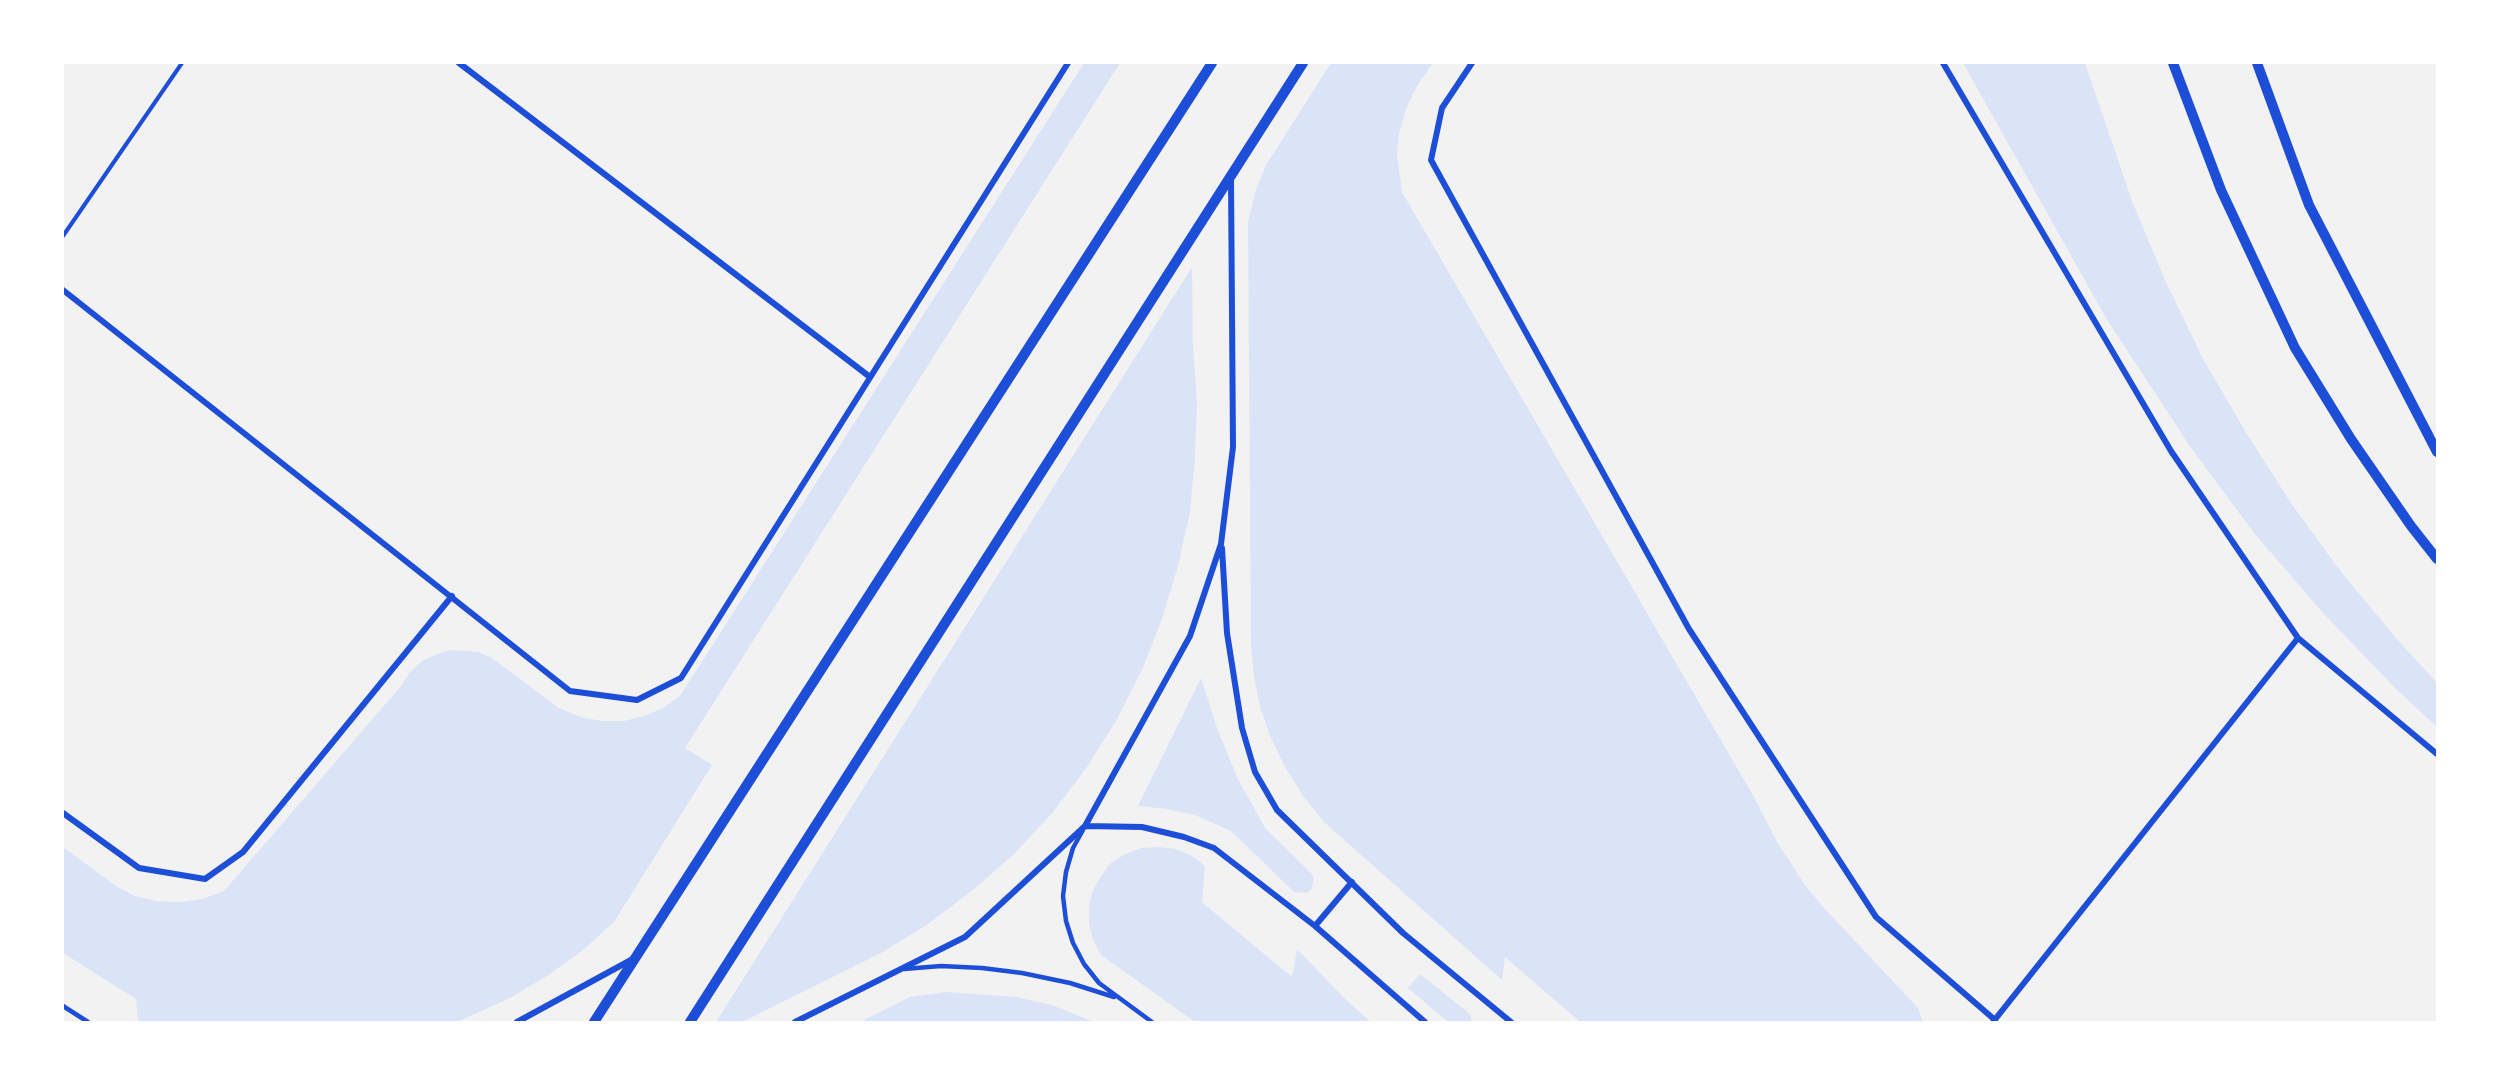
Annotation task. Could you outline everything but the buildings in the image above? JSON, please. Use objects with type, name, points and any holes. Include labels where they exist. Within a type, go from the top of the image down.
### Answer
[{"type":"street","points":[[459,63],[870,377]]},
{"type":"street","points":[[63,290],[570,691],[637,700],[681,678],[1068,63]]},
{"type":"street","points":[[594,1022],[1212,63]]},
{"type":"street","points":[[690,1022],[1303,63]]},
{"type":"street","points":[[1472,63],[1442,108],[1431,160],[1689,628],[1876,917],[1993,1021],[2298,638]]},
{"type":"street","points":[[1943,63],[2171,451],[2298,638],[2437,754]]},
{"type":"street","points":[[2173,63],[2221,190],[2295,348],[2351,439],[2411,526],[2437,559]]},
{"type":"street","points":[[2257,63],[2309,205],[2437,452]]},
{"type":"street","points":[[1231,178],[1233,447],[1221,544],[1227,633],[1242,728],[1255,772],[1277,810],[1403,933],[1511,1022]]},
{"type":"street","points":[[795,1022],[965,937],[1085,826],[1190,636],[1221,544]]},
{"type":"street","points":[[63,813],[139,868],[205,879],[243,852],[452,596]]},
{"type":"street","points":[[1085,826],[1142,827],[1184,837],[1214,848],[1315,926],[1425,1022]]},
{"type":"street","points":[[1315,926],[1352,882]]},
{"type":"street","points":[[517,1022],[634,958]]},
{"type":"lane","points":[[1085,826],[1073,848],[1066,872],[1063,896],[1066,921],[1073,943],[1084,964],[1099,983],[1152,1022]]},
{"type":"lane","points":[[900,969],[941,966],[1022,972],[1070,983],[1117,998]]},
{"type":"lane","points":[[63,1006],[88,1022]]},
{"type":"path","points":[[63,236],[182,63]]},
{"type":"shaded area","points":[[1084,63],[1120,63],[685,748],[712,765],[614,922],[582,951],[547,976],[510,998],[457,1022],[138,1022],[136,999],[63,953],[63,847],[116,886],[135,896],[156,901],[179,902],[202,899],[224,891],[401,686],[410,672],[422,661],[437,654],[451,650],[479,652],[492,658],[559,708],[580,717],[602,721],[624,721],[644,716],[663,708],[680,696]]},
{"type":"shaded area","points":[[1331,63],[1433,63],[1417,86],[1406,109],[1399,134],[1397,154],[1402,192],[1754,797],[1777,842],[1805,885],[1918,1008],[1923,1022],[1580,1022],[1505,957],[1502,980],[1325,823],[1303,796],[1285,767],[1270,736],[1260,707],[1251,646],[1248,222],[1255,192],[1266,165]]},
{"type":"shaded area","points":[[1963,63],[2085,63],[2132,201],[2165,280],[2202,357],[2245,431],[2291,503],[2341,572],[2437,683],[2437,727],[2396,689],[2323,613],[2254,533],[2191,448],[2106,318]]},
{"type":"shaded area","points":[[1192,267],[1193,347],[1197,402],[1190,512],[1178,566],[1162,619],[1142,670],[1117,719],[1087,767],[1053,812],[1015,853],[973,890],[928,924],[881,953],[742,1022],[716,1022]]},
{"type":"shaded area","points":[[1201,678],[1217,728],[1237,777],[1265,828],[1311,873],[1314,879],[1311,890],[1306,893],[1294,892],[1231,831],[1195,815],[1138,806]]},
{"type":"shaded area","points":[[1142,848],[1176,849],[1192,856],[1205,866],[1202,902],[1292,977],[1297,949],[1346,1000],[1371,1022],[1195,1022],[1101,955],[1093,940],[1089,924],[1092,892],[1100,877],[1111,863],[1125,854]]},
{"type":"shaded area","points":[[1420,974],[1470,1014],[1472,1022],[1448,1022],[1408,988]]},
{"type":"shaded area","points":[[946,992],[1016,997],[1052,1005],[1094,1022],[860,1022],[910,997]]}]
